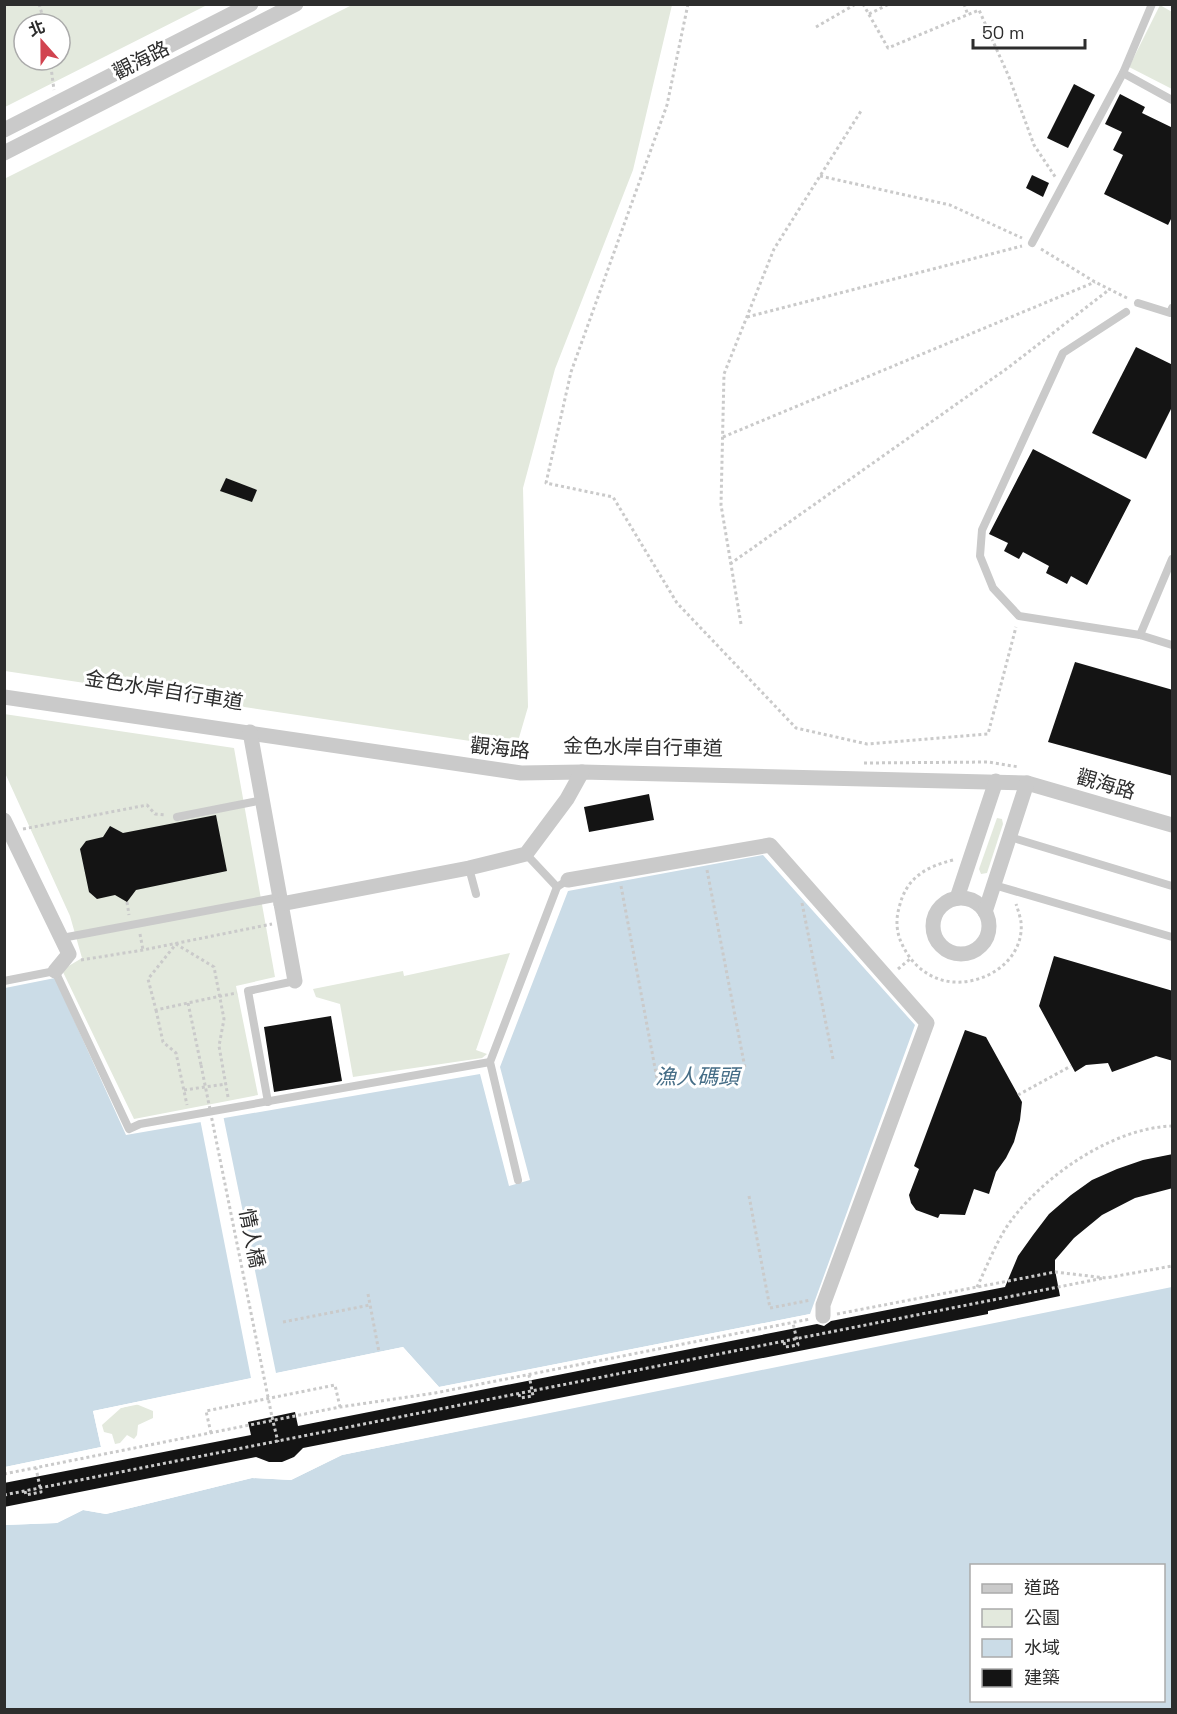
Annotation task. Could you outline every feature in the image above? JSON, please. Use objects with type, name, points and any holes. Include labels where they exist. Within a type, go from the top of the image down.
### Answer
[{"type":"street","name":"觀海路","points":[[4,130],[251,4]]},
{"type":"street","name":"觀海路","points":[[4,153],[296,4]]},
{"type":"street","name":"觀海路","points":[[4,697],[521,773],[582,772],[996,781],[1028,776],[1173,825]]},
{"type":"street","points":[[250,732],[295,981]]},
{"type":"street","points":[[280,901],[470,868],[526,854],[567,799],[582,772]]},
{"type":"street","points":[[985,912],[1028,776]]},
{"type":"street","points":[[957,898],[996,781]]},
{"type":"street","points":[[7,826],[69,954],[55,971]]},
{"type":"street","points":[[562,884],[770,845],[927,1023],[823,1305],[823,1316]]},
{"type":"street","points":[[957,898],[975,901],[985,912],[990,925],[984,943],[977,950],[968,953],[949,952],[936,940],[933,922],[941,906],[957,898]]},
{"type":"lane","points":[[1032,243],[1123,73],[1152,4]]},
{"type":"lane","points":[[1123,73],[1173,100]]},
{"type":"lane","points":[[1138,303],[1170,313],[1173,308]]},
{"type":"lane","points":[[1126,312],[1063,353],[982,530],[980,556],[993,588],[1019,616],[1140,635],[1173,645]]},
{"type":"lane","points":[[1140,635],[1173,559]]},
{"type":"lane","points":[[177,817],[263,800]]},
{"type":"lane","points":[[1010,837],[1173,886]]},
{"type":"lane","points":[[518,1180],[490,1062],[562,884],[526,854]]},
{"type":"lane","points":[[470,868],[476,894]]},
{"type":"lane","points":[[994,885],[1173,937]]},
{"type":"lane","points":[[62,938],[280,901]]},
{"type":"lane","points":[[4,981],[55,971],[129,1129],[140,1124],[490,1062]]},
{"type":"lane","points":[[268,1102],[248,991],[295,981]]},
{"type":"path","points":[[688,4],[668,105],[571,372],[546,483],[613,497],[677,603],[796,728],[867,744],[988,734],[1019,616]]},
{"type":"path","points":[[816,27],[856,4]]},
{"type":"path","points":[[863,4],[888,48],[979,10],[1009,77],[1034,145],[1063,187]]},
{"type":"path","points":[[869,14],[889,4]]},
{"type":"path","points":[[964,4],[968,15]]},
{"type":"path","points":[[741,624],[721,505],[724,374],[774,249],[861,111]]},
{"type":"path","points":[[820,176],[950,205],[1032,243],[1095,282],[1138,303]]},
{"type":"path","points":[[747,317],[1032,243]]},
{"type":"path","points":[[723,437],[1095,282]]},
{"type":"path","points":[[730,564],[1009,367],[1110,289]]},
{"type":"path","points":[[859,763],[988,762],[1028,776]]},
{"type":"path","points":[[7,826],[147,805],[155,814],[177,817]]},
{"type":"path","points":[[953,860],[932,866],[914,878],[901,897],[896,918],[899,940],[910,959],[926,973],[946,981],[967,981],[1003,967],[1019,941],[1021,922],[1016,904]]},
{"type":"path","points":[[706,866],[745,1068]]},
{"type":"path","points":[[620,882],[658,1084]]},
{"type":"path","points":[[801,898],[833,1059]]},
{"type":"path","points":[[69,954],[79,960],[176,944],[284,921]]},
{"type":"path","points":[[138,924],[143,950]]},
{"type":"path","points":[[176,944],[214,967],[224,1019],[219,1046],[231,1109]]},
{"type":"path","points":[[176,944],[148,979],[163,1042],[176,1053],[189,1116]]},
{"type":"path","points":[[156,1010],[248,991]]},
{"type":"path","name":"情人橋","points":[[188,1004],[278,1442]]},
{"type":"path","points":[[1018,1095],[1071,1066]]},
{"type":"path","points":[[184,1090],[226,1084]]},
{"type":"path","points":[[977,1287],[1012,1219],[1051,1180],[1103,1145],[1134,1133],[1173,1126]]},
{"type":"path","points":[[749,1196],[770,1308],[816,1299]]},
{"type":"path","points":[[4,1495],[1173,1266]]},
{"type":"path","points":[[4,1474],[273,1419],[435,1393],[1055,1272],[1106,1278]]},
{"type":"path","points":[[368,1294],[379,1352]]},
{"type":"path","points":[[283,1322],[370,1305]]},
{"type":"path","points":[[784,1342],[785,1347],[798,1345],[793,1322]]},
{"type":"path","points":[[519,1394],[520,1398],[533,1396],[529,1375]]},
{"type":"path","points":[[211,1433],[206,1411],[335,1385],[340,1407]]},
{"type":"path","points":[[25,1491],[26,1495],[41,1492],[36,1468]]},
{"type":"green space","points":[[5,4],[207,5],[5,107]]},
{"type":"green space","points":[[352,5],[672,5],[633,170],[555,369],[523,488],[528,707],[516,748],[5,671],[4,179]]},
{"type":"green space","points":[[1160,5],[1172,12],[1172,89],[1129,67]]},
{"type":"green space","points":[[4,714],[234,748],[275,977],[236,986],[258,1095],[134,1119],[62,970],[82,958],[70,916],[5,773]]},
{"type":"green space","points":[[997,818],[1002,819],[1003,824],[987,873],[981,874],[979,869]]},
{"type":"green space","points":[[510,953],[476,1050],[487,1054],[482,1058],[353,1077],[340,1004],[316,997],[313,989],[403,971],[404,976]]},
{"type":"green space","points":[[136,1404],[153,1411],[153,1418],[138,1425],[134,1439],[127,1435],[120,1443],[115,1444],[112,1434],[104,1432],[102,1425],[121,1408]]},
{"type":"water","name":"漁人碼頭","points":[[763,855],[915,1025],[810,1314],[439,1387],[403,1347],[93,1411],[101,1447],[5,1467],[5,988],[55,978],[126,1135],[480,1074],[509,1186],[530,1180],[500,1067],[568,891]]},
{"type":"water","points":[[1172,1287],[1172,1709],[5,1710],[5,1525],[57,1523],[83,1510],[106,1514],[252,1478],[291,1480],[342,1455]]},
{"type":"pier","points":[[223,1115],[276,1373],[403,1347],[439,1387],[810,1314],[812,1316],[439,1390],[402,1351],[96,1413],[103,1450],[4,1470],[5,1467],[101,1447],[93,1411],[251,1378],[200,1119]]},
{"type":"pier","points":[[837,1351],[839,1353],[342,1455],[291,1480],[252,1478],[106,1514],[83,1510],[57,1523],[5,1525],[4,1522],[56,1520],[83,1507],[106,1511],[251,1475],[291,1477],[342,1452]]},
{"type":"building","points":[[1074,84],[1095,95],[1068,148],[1047,138]]},
{"type":"building","points":[[1120,94],[1145,107],[1142,113],[1173,128],[1173,215],[1168,225],[1104,194],[1123,155],[1113,150],[1122,132],[1105,124]]},
{"type":"building","points":[[1032,175],[1049,183],[1043,197],[1026,188]]},
{"type":"building","points":[[1136,347],[1173,365],[1173,405],[1146,459],[1092,433]]},
{"type":"building","points":[[1033,449],[1131,500],[1087,585],[1071,576],[1067,584],[1046,573],[1049,566],[1023,552],[1019,559],[1004,551],[1008,543],[989,534]]},
{"type":"building","points":[[226,478],[257,490],[252,502],[220,491]]},
{"type":"building","points":[[1075,662],[1173,690],[1173,776],[1048,742]]},
{"type":"building","points":[[649,794],[654,820],[589,832],[584,807]]},
{"type":"building","points":[[216,815],[227,871],[136,890],[127,902],[115,895],[97,899],[89,892],[80,849],[86,841],[103,837],[110,826],[123,833]]},
{"type":"building","points":[[1054,956],[1173,991],[1173,1061],[1156,1056],[1112,1072],[1108,1063],[1086,1065],[1075,1072],[1039,1006]]},
{"type":"building","points":[[331,1016],[342,1081],[274,1092],[264,1027]]},
{"type":"building","points":[[965,1030],[986,1037],[1022,1102],[1020,1120],[1014,1142],[996,1172],[989,1194],[974,1189],[965,1215],[940,1214],[938,1218],[916,1210],[909,1195],[919,1169],[914,1166]]},
{"type":"building","points":[[1173,1154],[1173,1188],[1135,1198],[1102,1215],[1074,1238],[1055,1260],[1060,1296],[988,1311],[988,1314],[303,1448],[294,1457],[282,1462],[269,1462],[256,1457],[4,1507],[4,1483],[251,1435],[248,1422],[295,1412],[298,1426],[817,1324],[824,1326],[831,1321],[1005,1287],[1018,1256],[1033,1235],[1049,1214],[1071,1195],[1092,1180],[1117,1169],[1143,1160]]}]
